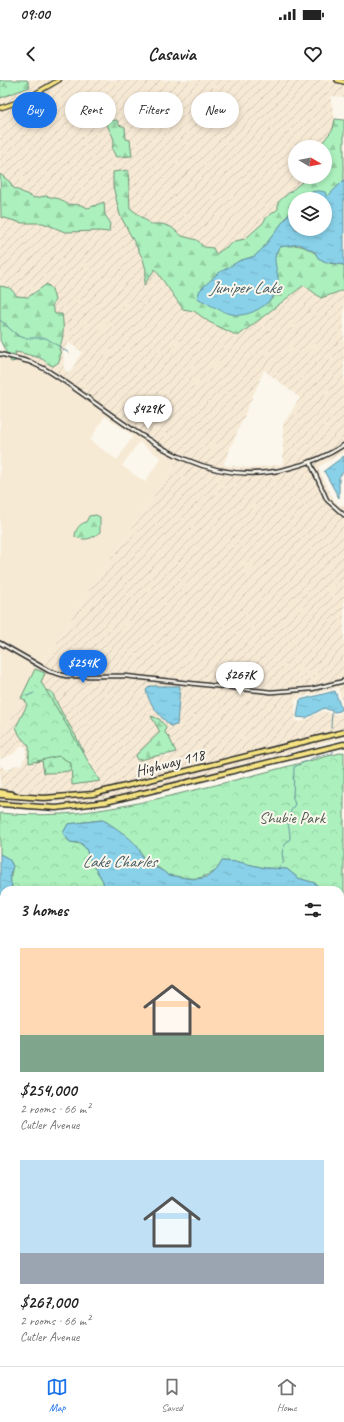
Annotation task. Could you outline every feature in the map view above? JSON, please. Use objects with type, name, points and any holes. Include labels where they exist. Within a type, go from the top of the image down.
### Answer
[{"type":"highway","name":"Highway 118","points":[[0,795],[44,798],[104,792],[344,731]]},
{"type":"highway","name":"Highway 118","points":[[0,805],[63,808],[106,802],[344,744]]},
{"type":"highway","points":[[0,792],[44,798]]},
{"type":"main road","points":[[0,108],[20,101],[59,80]]},
{"type":"main road","points":[[337,80],[344,82]]},
{"type":"street","points":[[0,354],[30,362],[46,369],[154,443],[197,465],[224,472],[252,474],[277,471],[310,462],[344,445]]},
{"type":"street","points":[[310,462],[327,500],[344,515]]},
{"type":"street","points":[[0,643],[44,668],[66,676],[125,676],[271,692],[312,689],[344,681]]},
{"type":"shaded area","points":[[27,80],[344,80],[344,97],[330,96],[335,119],[333,129],[324,140],[288,140],[288,184],[299,184],[278,201],[278,209],[266,218],[263,223],[245,239],[235,241],[216,254],[213,248],[204,247],[197,240],[182,236],[171,227],[162,224],[151,224],[130,208],[128,170],[113,172],[113,186],[131,238],[143,259],[146,270],[144,284],[155,269],[183,309],[194,311],[209,322],[238,336],[304,285],[336,294],[344,290],[344,452],[323,464],[319,467],[319,470],[338,505],[344,505],[344,709],[344,738],[121,796],[67,803],[0,801],[0,765],[7,771],[15,765],[21,765],[26,756],[26,747],[23,745],[13,754],[0,759],[0,743],[21,698],[25,700],[27,705],[16,727],[20,736],[29,746],[29,763],[42,760],[58,773],[72,770],[72,785],[100,780],[57,706],[52,693],[46,690],[41,682],[40,672],[35,669],[53,648],[85,597],[179,459],[75,387],[15,356],[15,352],[25,353],[29,356],[41,359],[49,365],[63,340],[63,322],[55,314],[52,306],[55,300],[52,289],[37,289],[28,297],[17,296],[15,292],[0,286],[0,216],[22,223],[44,223],[65,232],[109,232],[110,226],[110,221],[98,203],[88,208],[81,205],[67,204],[60,199],[46,196],[34,198],[12,187],[11,183],[0,174],[0,98],[12,94],[12,128],[57,128],[57,92],[19,92],[30,87]],"holes":[[[69,343],[82,352],[71,371],[67,372],[64,368],[63,352]],[[264,370],[300,398],[283,424],[283,464],[254,468],[223,465]],[[150,686],[180,686],[177,725],[165,721],[151,704],[146,694]],[[338,688],[344,709],[336,715],[323,711],[301,722],[296,722],[295,700],[301,697]],[[152,717],[169,737],[176,752],[168,756],[137,755],[160,732]]]},
{"type":"shaded area","points":[[0,350],[4,350],[6,354],[15,361],[15,356],[75,387],[179,459],[85,597],[53,648],[35,669],[100,781],[29,763],[21,698],[0,743]],"holes":[[[105,416],[133,436],[117,460],[90,440]],[[139,442],[161,458],[145,482],[122,466]],[[96,515],[100,517],[101,528],[77,530],[82,523]]]},
{"type":"green space","points":[[0,80],[27,80],[30,87],[12,92],[12,94],[0,98]]},
{"type":"green space","points":[[335,119],[344,120],[344,180],[332,193],[312,191],[290,192],[300,184],[332,184],[332,140],[324,140],[333,129]]},
{"type":"green space","points":[[116,120],[119,125],[125,128],[126,139],[130,140],[132,156],[116,157],[112,149],[114,139],[108,128],[116,128]]},
{"type":"green space","points":[[128,170],[130,208],[151,224],[162,224],[171,227],[182,236],[197,240],[204,247],[213,248],[216,254],[235,241],[245,239],[263,223],[266,218],[278,209],[278,202],[288,194],[288,215],[263,248],[255,256],[239,261],[200,290],[198,297],[247,313],[264,305],[274,297],[278,287],[274,258],[280,247],[289,245],[301,246],[309,249],[325,262],[344,265],[344,290],[321,298],[304,285],[238,336],[209,322],[194,311],[183,309],[155,269],[144,285],[146,270],[143,259],[120,215],[113,186],[113,172]]},
{"type":"green space","points":[[0,174],[11,183],[12,187],[34,198],[46,196],[60,199],[67,204],[81,205],[88,208],[104,202],[105,215],[110,222],[109,232],[65,232],[43,223],[22,223],[1,217]]},
{"type":"green space","points":[[47,284],[52,289],[55,300],[52,306],[55,314],[62,314],[63,332],[59,349],[61,353],[59,362],[53,366],[40,358],[15,352],[16,361],[11,362],[0,340],[0,286],[10,288],[17,296],[28,297]]},
{"type":"green space","points":[[96,515],[100,517],[100,532],[89,539],[75,537],[79,526],[86,522],[89,516]]},
{"type":"green space","points":[[35,669],[45,673],[41,682],[100,781],[72,785],[71,763],[59,756],[29,763],[29,746],[20,736],[16,727],[27,705],[25,700],[21,698]]},
{"type":"green space","points":[[42,689],[52,692],[60,710],[80,744],[86,761],[77,768],[61,772],[44,773],[42,761],[36,762],[28,757],[31,749]]},
{"type":"green space","points":[[151,716],[159,719],[166,727],[165,733],[169,737],[176,752],[137,760],[136,755],[160,732]]},
{"type":"green space","name":"Shubie Park","points":[[344,752],[344,886],[317,886],[315,883],[298,878],[287,869],[265,868],[238,862],[223,861],[215,871],[203,877],[186,878],[168,875],[159,868],[148,864],[142,858],[142,854],[136,845],[108,823],[101,820],[68,824],[63,833],[70,842],[81,844],[86,849],[91,862],[103,881],[104,886],[11,886],[12,864],[9,859],[0,854],[0,813],[45,815],[88,812],[195,790]]},
{"type":"water","name":"Juniper Lake","points":[[344,180],[344,265],[326,262],[318,258],[315,252],[299,244],[280,247],[275,256],[278,285],[273,297],[263,306],[250,313],[237,315],[222,311],[197,298],[200,290],[217,274],[239,261],[255,256],[288,215],[288,236],[332,236],[332,192]]},
{"type":"water","points":[[344,456],[344,471],[339,477],[339,498],[324,471]]},
{"type":"water","points":[[150,686],[180,686],[177,725],[171,726],[163,719],[149,700],[146,690]]},
{"type":"water","points":[[335,691],[341,708],[340,711],[335,712],[324,708],[306,718],[297,717],[300,700]]},
{"type":"water","name":"Lake Charles","points":[[103,820],[130,839],[148,863],[168,875],[194,879],[206,877],[218,868],[222,861],[239,862],[265,868],[287,869],[298,878],[315,883],[317,886],[104,886],[103,881],[91,862],[86,849],[81,843],[70,842],[63,833],[68,824]]},
{"type":"water","points":[[0,854],[9,859],[13,866],[10,874],[12,886],[0,886]]},
{"type":"waterway","points":[[0,320],[18,336],[25,338],[46,338],[69,353]]},
{"type":"waterway","points":[[27,696],[34,693]]},
{"type":"waterway","points":[[331,728],[332,711]]},
{"type":"waterway","points":[[278,868],[284,862],[282,855],[283,849],[290,839],[288,819],[295,804],[293,799],[294,767],[313,758],[333,753],[333,751]]}]
